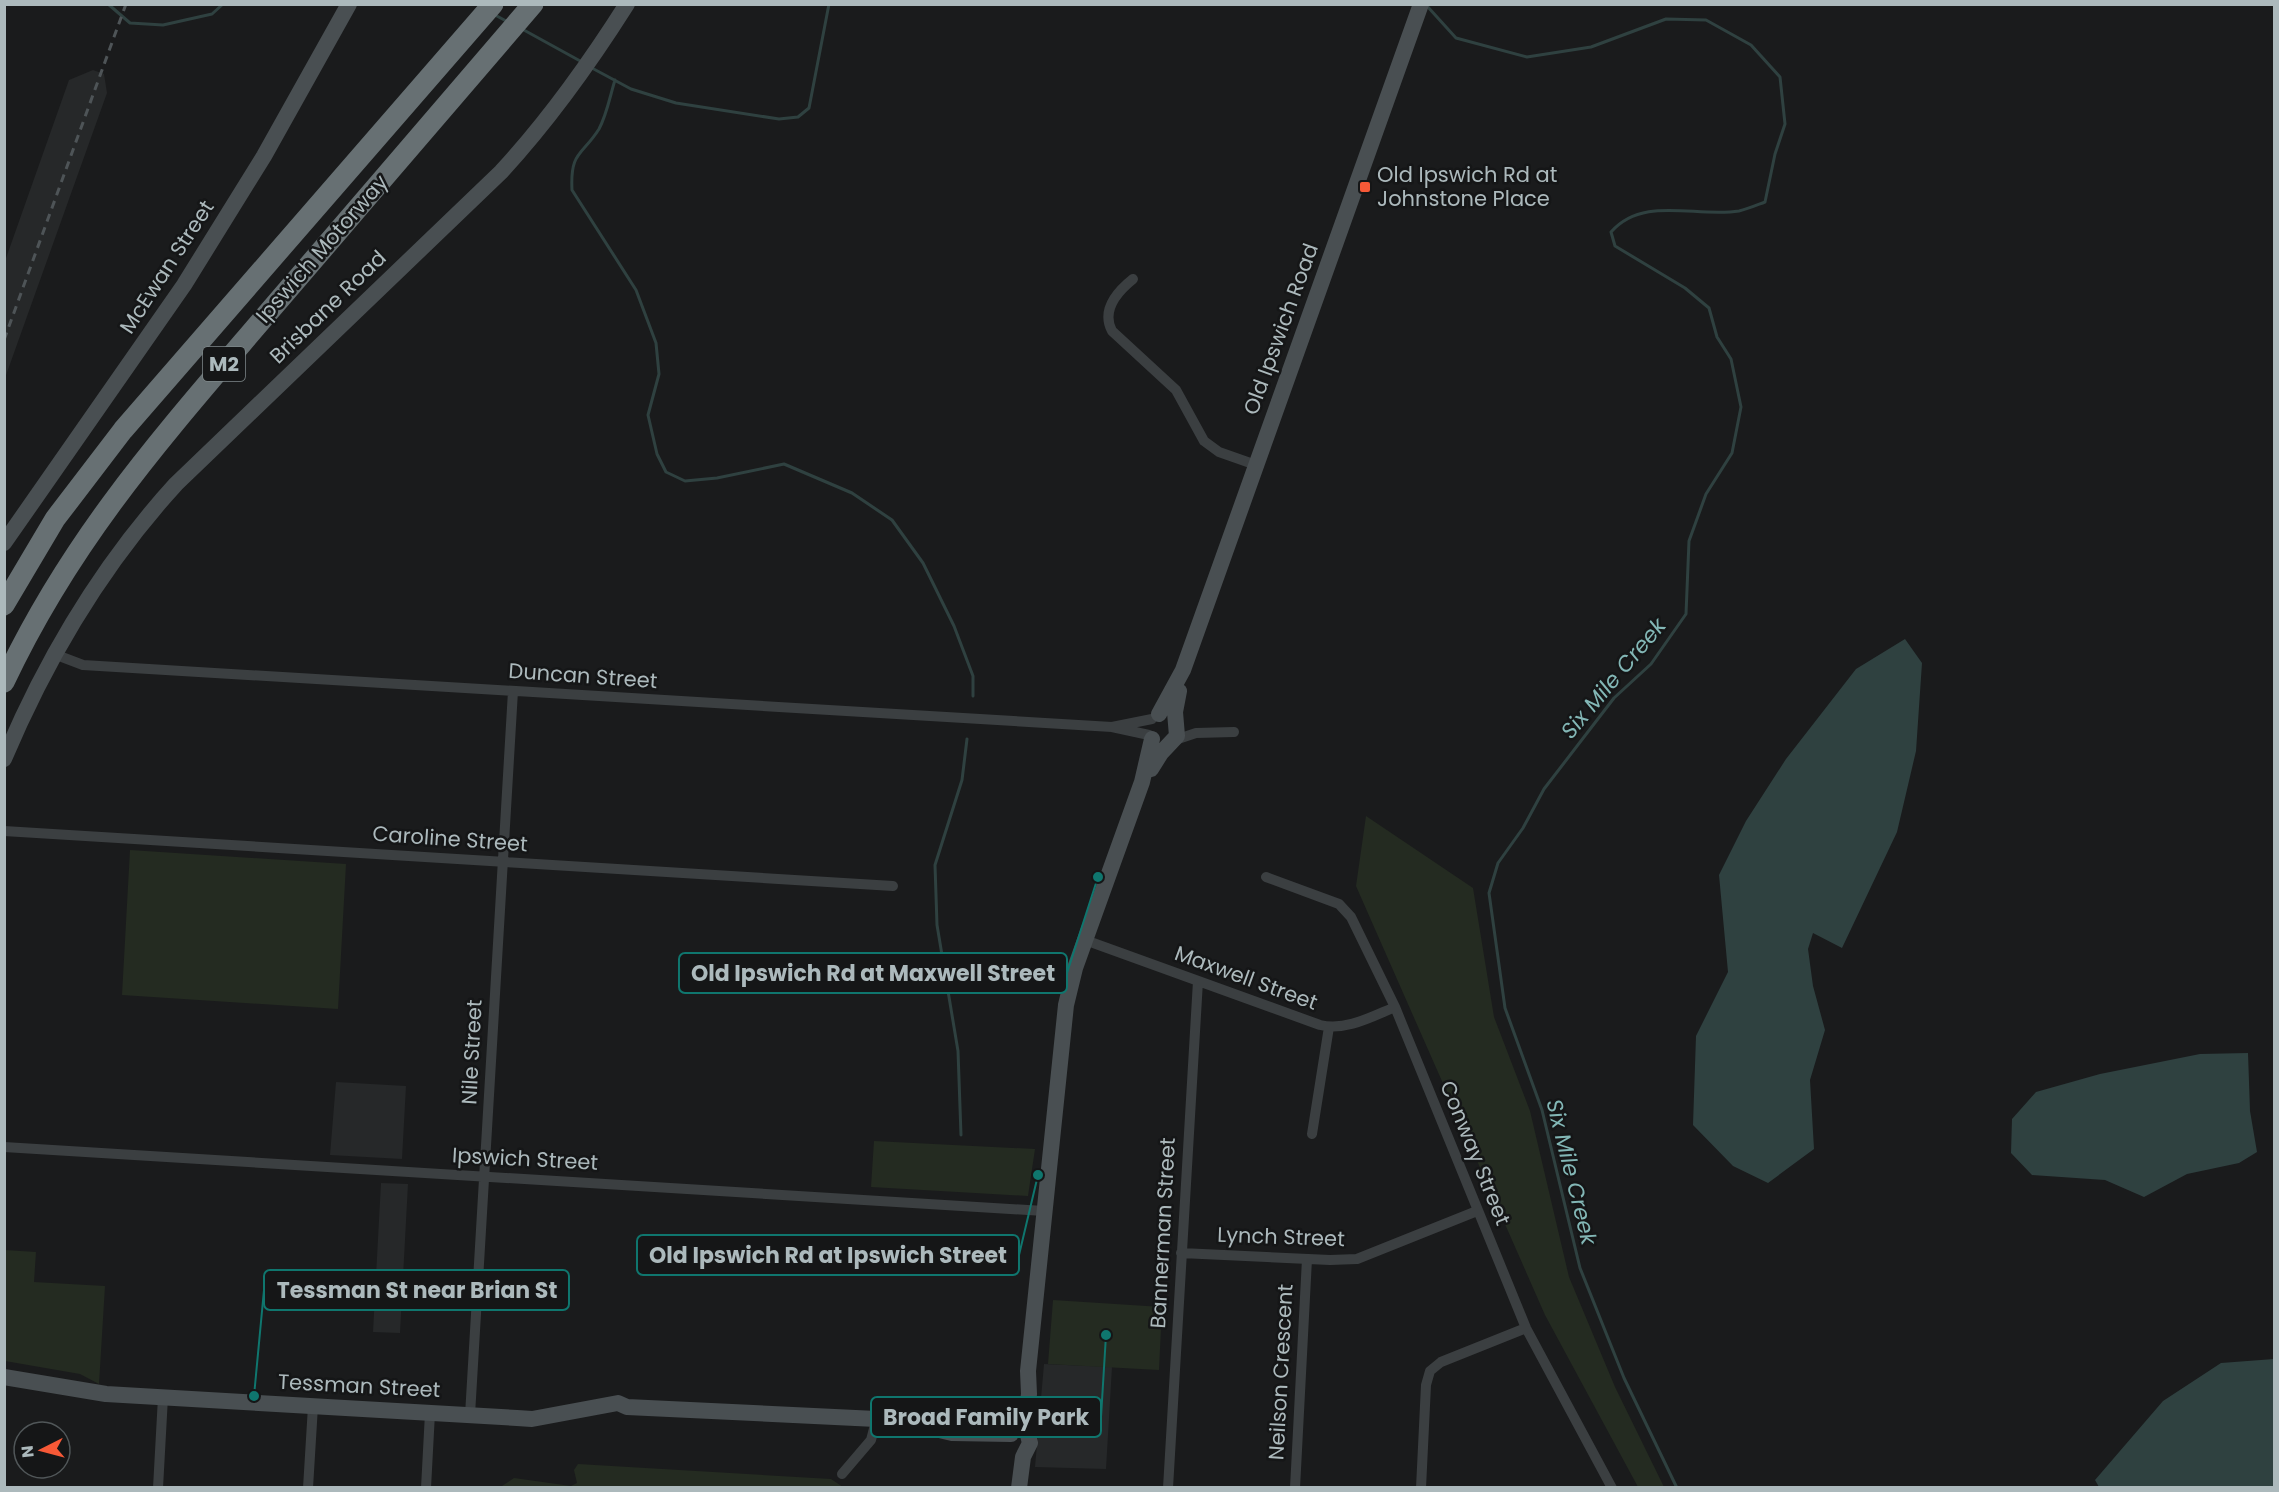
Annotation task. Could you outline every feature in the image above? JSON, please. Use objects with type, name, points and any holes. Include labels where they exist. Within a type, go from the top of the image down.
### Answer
[{"type":"highway","name":"Ipswich Motorway","points":[[4,605],[55,519],[123,430],[493,4]]},
{"type":"highway","name":"Ipswich Motorway","points":[[4,682],[27,634],[70,560],[130,475],[533,4]]},
{"type":"main road","name":"McEwan Street","points":[[4,543],[184,285],[264,156],[349,4]]},
{"type":"main road","name":"Old Ipswich Road","points":[[1014,1488],[1017,1441],[1028,1371],[1064,1021],[1075,968],[1142,782],[1153,727],[1183,669],[1421,4]]},
{"type":"main road","name":"Brisbane Road","points":[[4,759],[54,654],[108,566],[176,484],[473,200],[546,121],[623,11]]},
{"type":"main road","name":"Old Ipswich Road","points":[[1142,782],[1175,733],[1175,712],[1183,669]]},
{"type":"main road","points":[[1168,714],[1175,733],[1160,744],[1153,727],[1168,714]]},
{"type":"main road","name":"Tessman Street","points":[[4,1377],[82,1391],[532,1419],[618,1403],[627,1407],[905,1421],[959,1434],[1017,1441]]},
{"type":"main road","name":"Old Ipswich Road","points":[[1017,1441],[1019,1488]]},
{"type":"street","points":[[1133,279],[1122,287],[1110,308],[1108,322],[1112,331],[1176,390],[1204,441],[1219,452],[1256,465]]},
{"type":"street","name":"Duncan Street","points":[[54,654],[82,665],[963,719],[1153,727]]},
{"type":"street","name":"Nile Street","points":[[470,1415],[513,691]]},
{"type":"street","name":"Duncan Street","points":[[1112,727],[1153,727]]},
{"type":"street","points":[[1175,733],[1234,732]]},
{"type":"street","name":"Caroline Street","points":[[4,831],[893,886]]},
{"type":"street","name":"Conway Street","points":[[1266,877],[1345,908],[1395,1008],[1526,1328],[1607,1486]]},
{"type":"street","name":"Maxwell Street","points":[[1085,940],[1329,1028],[1347,1025],[1395,1008]]},
{"type":"street","name":"Bannerman Street","points":[[1168,1488],[1198,981]]},
{"type":"street","points":[[1312,1134],[1329,1028]]},
{"type":"street","name":"Ipswich Street","points":[[4,1147],[1044,1211]]},
{"type":"street","name":"Lynch Street","points":[[1181,1253],[1340,1261],[1366,1257],[1478,1211]]},
{"type":"street","name":"Neilson Crescent","points":[[1295,1488],[1307,1259]]},
{"type":"street","points":[[1420,1488],[1426,1385],[1431,1371],[1441,1362],[1526,1328]]},
{"type":"street","points":[[158,1488],[163,1397]]},
{"type":"street","points":[[308,1488],[313,1406]]},
{"type":"street","points":[[426,1488],[430,1413]]},
{"type":"street","points":[[842,1474],[871,1440],[876,1421]]},
{"type":"shaded area","points":[[93,70],[104,74],[107,93],[5,378],[5,261],[69,80]]},
{"type":"shaded area","points":[[1905,639],[1922,663],[1916,751],[1897,832],[1842,948],[1813,933],[1808,949],[1813,986],[1825,1030],[1810,1080],[1814,1149],[1768,1183],[1733,1166],[1693,1125],[1696,1036],[1728,972],[1719,875],[1746,821],[1786,759],[1856,669]]},
{"type":"shaded area","points":[[1366,816],[1473,888],[1494,1017],[1530,1111],[1569,1277],[1615,1387],[1664,1487],[1638,1487],[1545,1315],[1356,886]]},
{"type":"shaded area","points":[[130,850],[346,864],[338,1009],[122,995]]},
{"type":"shaded area","points":[[2248,1053],[2250,1111],[2257,1152],[2239,1163],[2187,1174],[2144,1197],[2105,1180],[2032,1175],[2011,1153],[2012,1119],[2036,1092],[2100,1074],[2200,1054]]},
{"type":"shaded area","points":[[336,1082],[406,1086],[402,1159],[330,1155]]},
{"type":"shaded area","points":[[874,1141],[1035,1149],[1028,1196],[871,1187]]},
{"type":"shaded area","points":[[381,1183],[408,1184],[400,1333],[373,1332]]},
{"type":"shaded area","points":[[5,1250],[36,1252],[34,1282],[105,1286],[99,1384],[80,1374],[5,1361]]},
{"type":"shaded area","points":[[1053,1300],[1162,1307],[1159,1370],[1048,1364]]},
{"type":"shaded area","points":[[2274,1359],[2274,1487],[2099,1487],[2095,1480],[2163,1401],[2221,1363]]},
{"type":"shaded area","points":[[1044,1364],[1112,1367],[1106,1469],[1035,1467]]},
{"type":"shaded area","points":[[578,1464],[831,1479],[843,1487],[502,1486],[514,1478],[571,1486],[577,1483],[574,1470]]},
{"type":"waterway","name":"Six Mile Creek","points":[[108,4],[130,23],[163,25],[212,14],[223,4]]},
{"type":"waterway","name":"Six Mile Creek","points":[[590,67],[631,89],[676,103],[779,119],[798,117],[809,108],[829,4]]},
{"type":"waterway","name":"Six Mile Creek","points":[[1427,6],[1456,38],[1527,57],[1591,47],[1666,19],[1706,20],[1751,45],[1780,77],[1785,124],[1775,154],[1765,202],[1739,211],[1671,210],[1638,214],[1624,221],[1611,232],[1615,246],[1685,288],[1709,308],[1717,337],[1731,359],[1741,407],[1732,453],[1706,494],[1689,541],[1686,614],[1651,664],[1614,698],[1544,789],[1523,828],[1498,863],[1489,893],[1505,1008],[1542,1110],[1580,1268],[1624,1378],[1677,1488]]},
{"type":"waterway","name":"Six Mile Creek","points":[[495,15],[508,22]]},
{"type":"waterway","name":"Six Mile Creek","points":[[522,29],[582,62]]},
{"type":"waterway","points":[[615,80],[599,129],[575,161],[572,190],[636,290],[656,343],[659,374],[648,415],[657,454],[666,472],[685,481],[717,478],[784,464],[852,493],[892,520],[923,563],[954,626],[973,676],[973,696]]},
{"type":"waterway","points":[[961,1135],[958,1051],[937,925],[935,865],[962,780],[967,739]]},
{"type":"railway","points":[[4,340],[126,4]]},
{"type":"place","name":"Old Ipswich Rd at Johnstone Place","points":[[1365,187]]},
{"type":"place","name":"Old Ipswich Rd at Maxwell Street","points":[[1098,877]]},
{"type":"place","name":"Old Ipswich Rd at Ipswich Street","points":[[1038,1175]]},
{"type":"place","name":"Broad Family Park","points":[[1106,1335]]},
{"type":"place","name":"Tessman St near Brian St","points":[[254,1396]]}]
